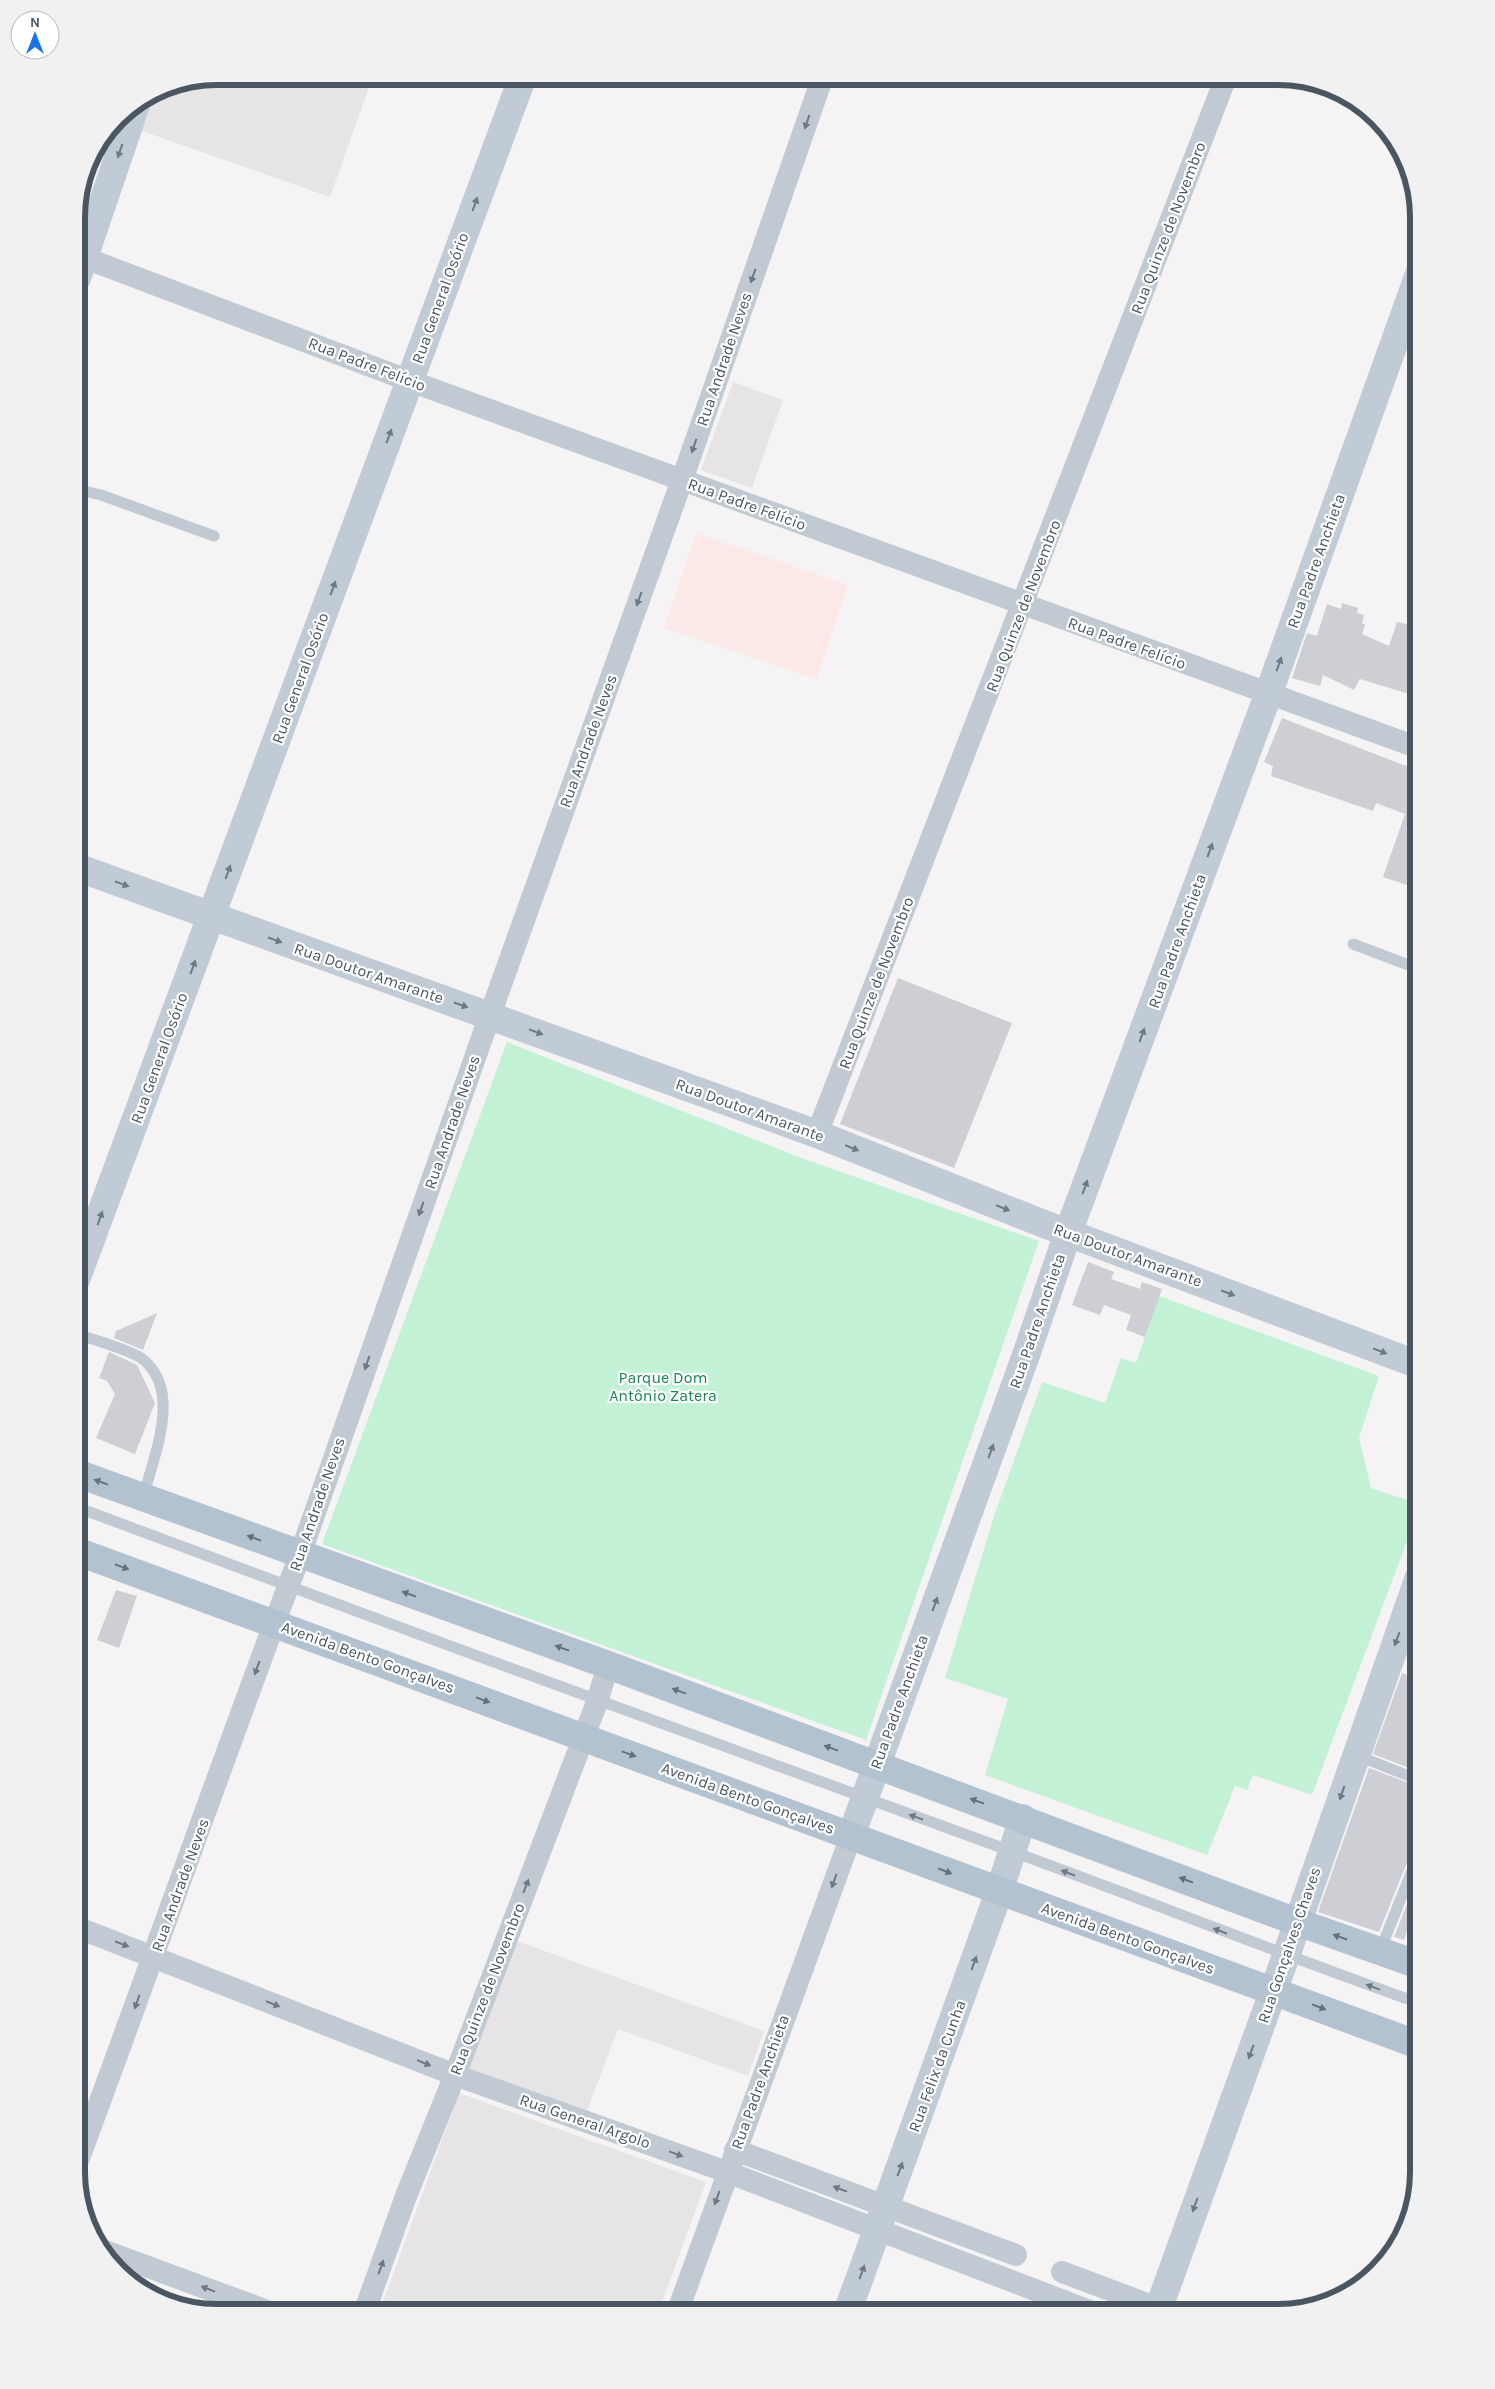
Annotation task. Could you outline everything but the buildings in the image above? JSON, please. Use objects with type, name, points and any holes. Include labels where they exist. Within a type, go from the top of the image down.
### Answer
[{"type":"main road","points":[[85,1476],[608,1665],[1023,1818],[1297,1922],[1410,1961]]},
{"type":"main road","name":"Avenida Bento Gonçalves","points":[[85,1554],[1410,2042]]},
{"type":"street","name":"Rua General Osório","points":[[85,1256],[520,85]]},
{"type":"street","name":"Rua Andrade Neves","points":[[85,2142],[154,1957],[273,1622],[300,1555],[490,1015],[682,480],[820,85]]},
{"type":"street","name":"Rua Quinze de Novembro","points":[[816,1134],[1023,605],[1223,85]]},
{"type":"street","points":[[85,246],[132,117]]},
{"type":"street","name":"Rua Padre Felício","points":[[85,265],[410,381],[1268,695],[1410,745]]},
{"type":"street","name":"Rua Padre Anchieta","points":[[680,2304],[1026,1355],[1068,1233],[1268,695],[1410,299]]},
{"type":"street","name":"Rua Doutor Amarante","points":[[85,870],[211,918],[490,1015],[816,1134],[1068,1233],[1410,1363]]},
{"type":"street","name":"Rua Gonçalves Chaves","points":[[1164,2304],[1410,1602]]},
{"type":"street","name":"Rua Quinze de Novembro","points":[[367,2304],[406,2196],[455,2075],[597,1702],[608,1665]]},
{"type":"street","name":"Rua Felix da Cunha","points":[[850,2304],[1000,1892],[1023,1818]]},
{"type":"street","name":"Rua General Argolo","points":[[85,1930],[455,2075],[727,2172],[881,2219],[1016,2255]]},
{"type":"street","name":"Rua General Argolo","points":[[735,2150],[881,2219],[1075,2304]]},
{"type":"street","points":[[113,2253],[249,2304]]},
{"type":"street","points":[[1062,2272],[1144,2304]]},
{"type":"lane","points":[[85,492],[214,536]]},
{"type":"lane","points":[[1353,944],[1410,966]]},
{"type":"lane","points":[[85,1337],[141,1358],[159,1379],[165,1412],[143,1498]]},
{"type":"lane","points":[[85,1510],[597,1702],[1012,1852],[1286,1956],[1410,2000]]},
{"type":"lane","points":[[1356,1755],[1410,1776]]},
{"type":"lane","points":[[1380,1951],[1410,1876]]},
{"type":"shaded area","points":[[209,85],[370,85],[330,197],[142,131],[152,102],[175,92],[192,88]]},
{"type":"shaded area","points":[[733,382],[783,400],[752,488],[701,470]]},
{"type":"shaded area","points":[[696,533],[848,585],[816,679],[664,628]]},
{"type":"shaded area","points":[[512,1939],[764,2031],[748,2076],[618,2029],[587,2111],[465,2067]]},
{"type":"shaded area","points":[[459,2093],[706,2182],[661,2304],[382,2304]]},
{"type":"green space","name":"Parque Dom Antônio Zatera","points":[[507,1042],[804,1159],[1039,1241],[866,1740],[322,1544]]},
{"type":"green space","points":[[1159,1296],[1379,1376],[1359,1438],[1371,1488],[1410,1501],[1410,1533],[1312,1795],[1253,1775],[1247,1790],[1235,1786],[1207,1855],[985,1775],[1008,1699],[945,1678],[994,1516],[1042,1382],[1105,1403],[1121,1358],[1136,1363]]}]
